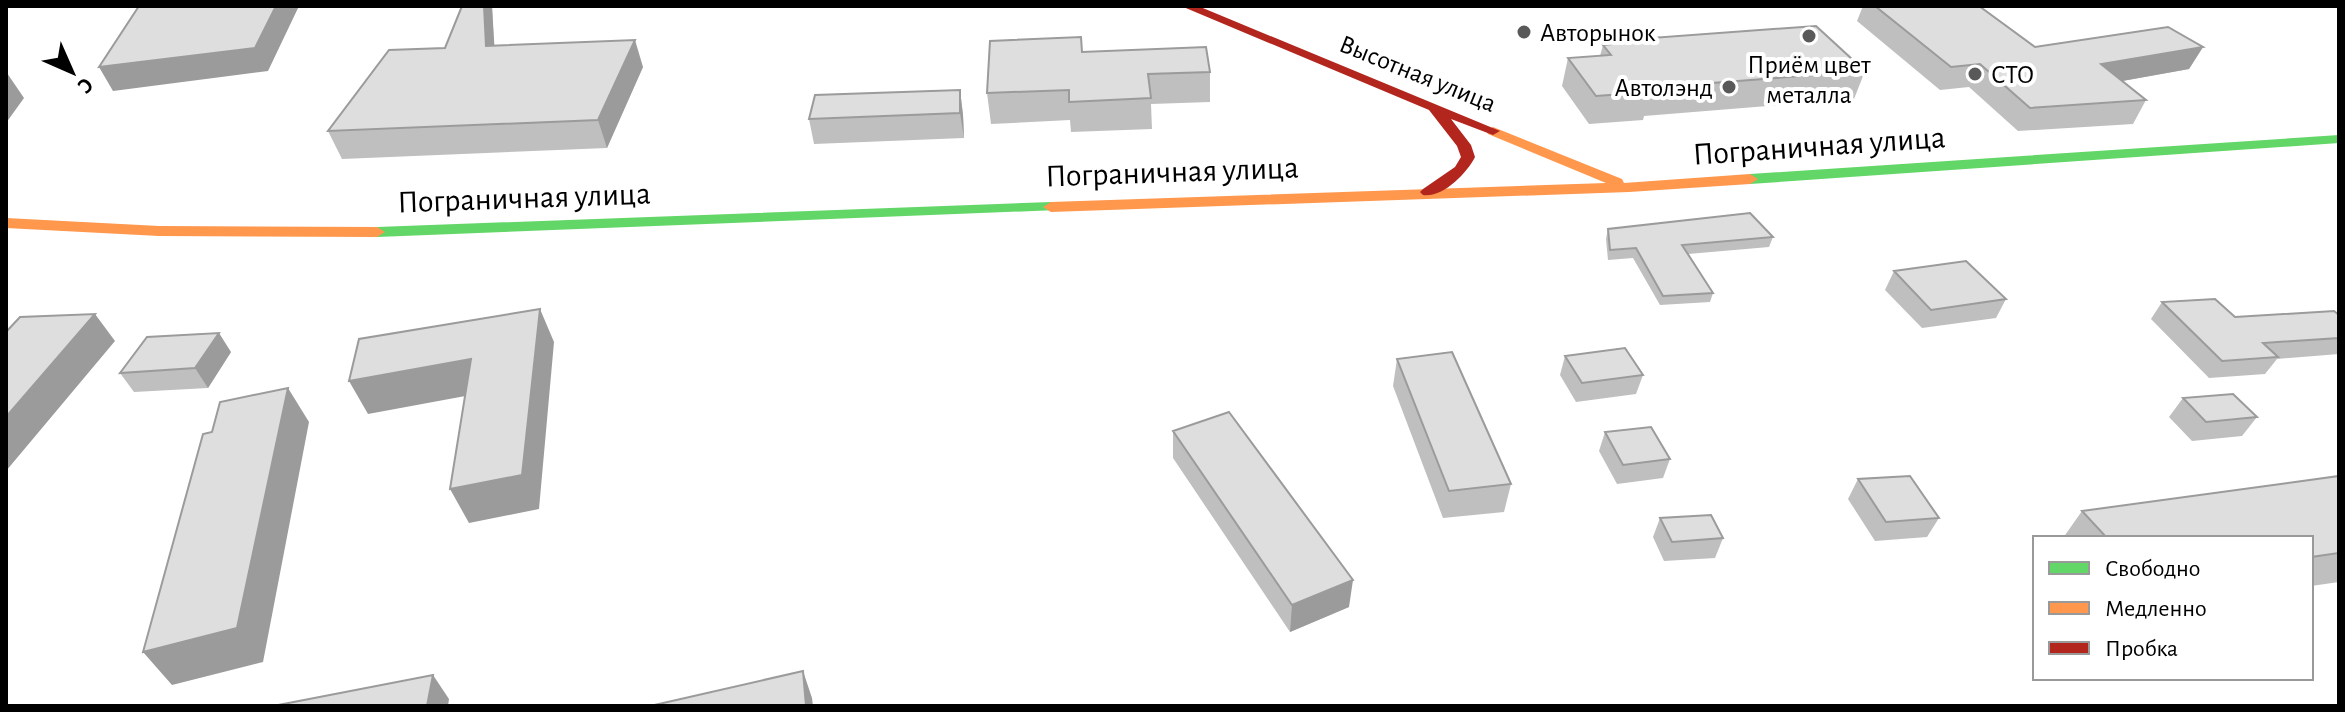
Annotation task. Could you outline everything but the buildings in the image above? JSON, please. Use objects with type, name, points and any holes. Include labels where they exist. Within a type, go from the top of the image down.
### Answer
[{"type":"street","name":"Высотная улица","points":[[1187,6],[1629,187]]},
{"type":"street","points":[[1428,192],[1461,170],[1468,157],[1464,145],[1435,108]]},
{"type":"street","name":"Пограничная улица","points":[[6,223],[173,231],[375,233],[1629,187],[2079,159],[2339,139]]},
{"type":"traffic: fast","points":[[1750,179],[2339,139]]},
{"type":"traffic: fast","points":[[377,232],[1051,207]]},
{"type":"traffic: slow","points":[[1493,131],[1617,182]]},
{"type":"traffic: slow","points":[[1051,207],[1629,187],[1750,179]]},
{"type":"traffic: slow","points":[[6,223],[159,231],[377,232]]},
{"type":"traffic: jam","points":[[1187,6],[1493,131]]},
{"type":"traffic: jam","points":[[1428,192],[1461,170],[1468,157],[1464,145],[1435,108]]},
{"type":"place","name":"Авторынок","points":[[1524,32]]},
{"type":"place","name":"Приём цвет металла","points":[[1809,36]]},
{"type":"place","name":"СТО","points":[[1975,74]]},
{"type":"place","name":"Автолэнд","points":[[1729,87]]}]
